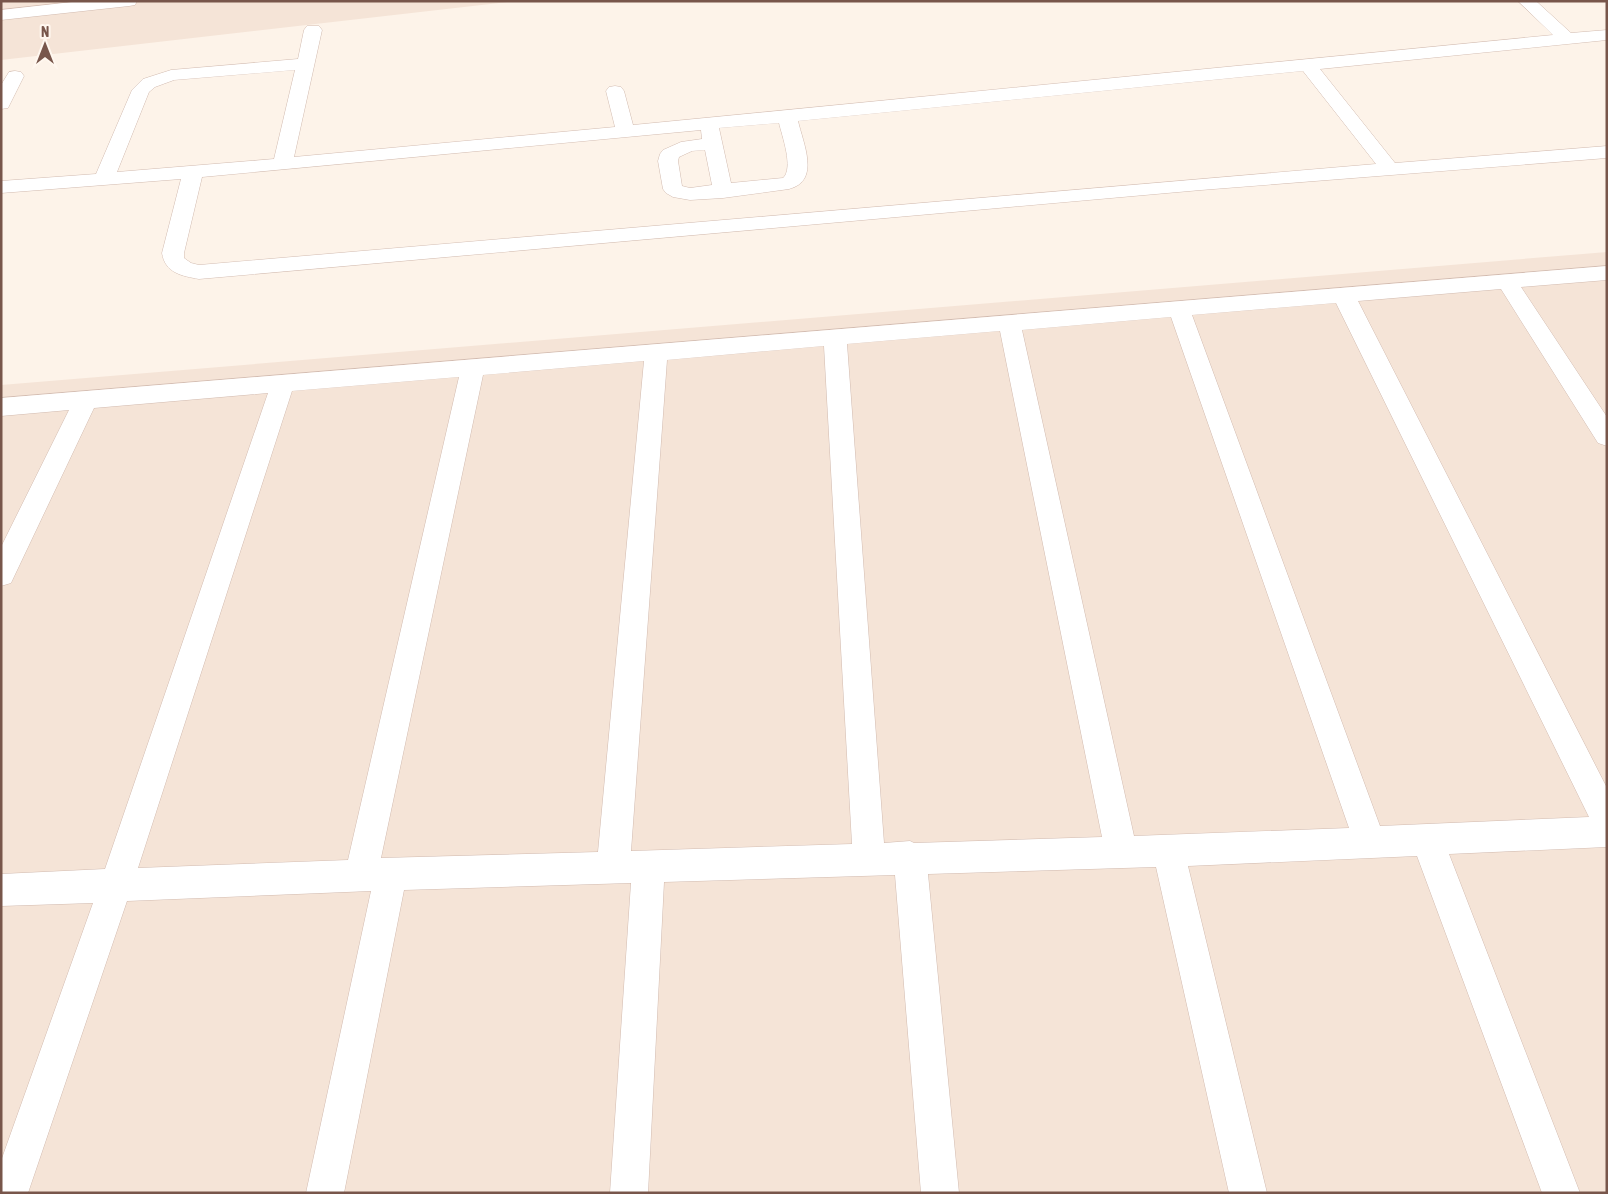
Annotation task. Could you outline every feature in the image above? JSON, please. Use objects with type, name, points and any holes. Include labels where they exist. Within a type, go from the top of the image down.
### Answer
[{"type":"street","points":[[1,15],[129,1]]},
{"type":"street","points":[[1526,1],[1551,24],[1568,30],[1607,35]]},
{"type":"street","points":[[1324,47],[1551,24]]},
{"type":"street","points":[[282,163],[313,30]]},
{"type":"street","points":[[1,187],[193,172],[1308,65],[1568,30]]},
{"type":"street","points":[[1156,80],[1166,69],[1178,63],[1191,60]]},
{"type":"street","points":[[104,179],[140,90],[149,83],[171,75],[306,64]]},
{"type":"street","points":[[1308,65],[1389,168]]},
{"type":"street","points":[[1,104],[15,76]]},
{"type":"street","points":[[615,91],[625,131]]},
{"type":"street","points":[[713,143],[688,146],[670,154],[668,161],[673,189],[680,193],[690,194],[723,192],[788,183],[796,177],[799,167],[787,116]]},
{"type":"street","points":[[708,123],[723,192]]},
{"type":"street","points":[[193,172],[173,253],[174,261],[184,269],[199,272],[622,233],[1389,168],[1607,152]]},
{"type":"street","points":[[1,407],[1607,273]]},
{"type":"street","points":[[1507,282],[1607,437]]},
{"type":"street","points":[[1344,296],[1607,820]]},
{"type":"street","points":[[1179,309],[1370,843]]},
{"type":"street","points":[[1009,322],[1121,852]]},
{"type":"street","points":[[835,337],[869,860]]},
{"type":"street","points":[[613,868],[656,352]]},
{"type":"street","points":[[325,1193],[376,874],[473,367]]},
{"type":"street","points":[[9,1193],[116,884],[284,383]]},
{"type":"street","points":[[1,575],[86,400]]},
{"type":"street","points":[[1,890],[376,874],[1168,851],[1607,832]]},
{"type":"street","points":[[1428,841],[1561,1193]]},
{"type":"street","points":[[1168,851],[1248,1193]]},
{"type":"street","points":[[910,857],[940,1193]]},
{"type":"street","points":[[629,1193],[648,867]]},
{"type":"shaded area","points":[[1,1],[517,1],[1,60]]},
{"type":"shaded area","points":[[1607,252],[1607,1193],[1,1193],[1,385]]}]
